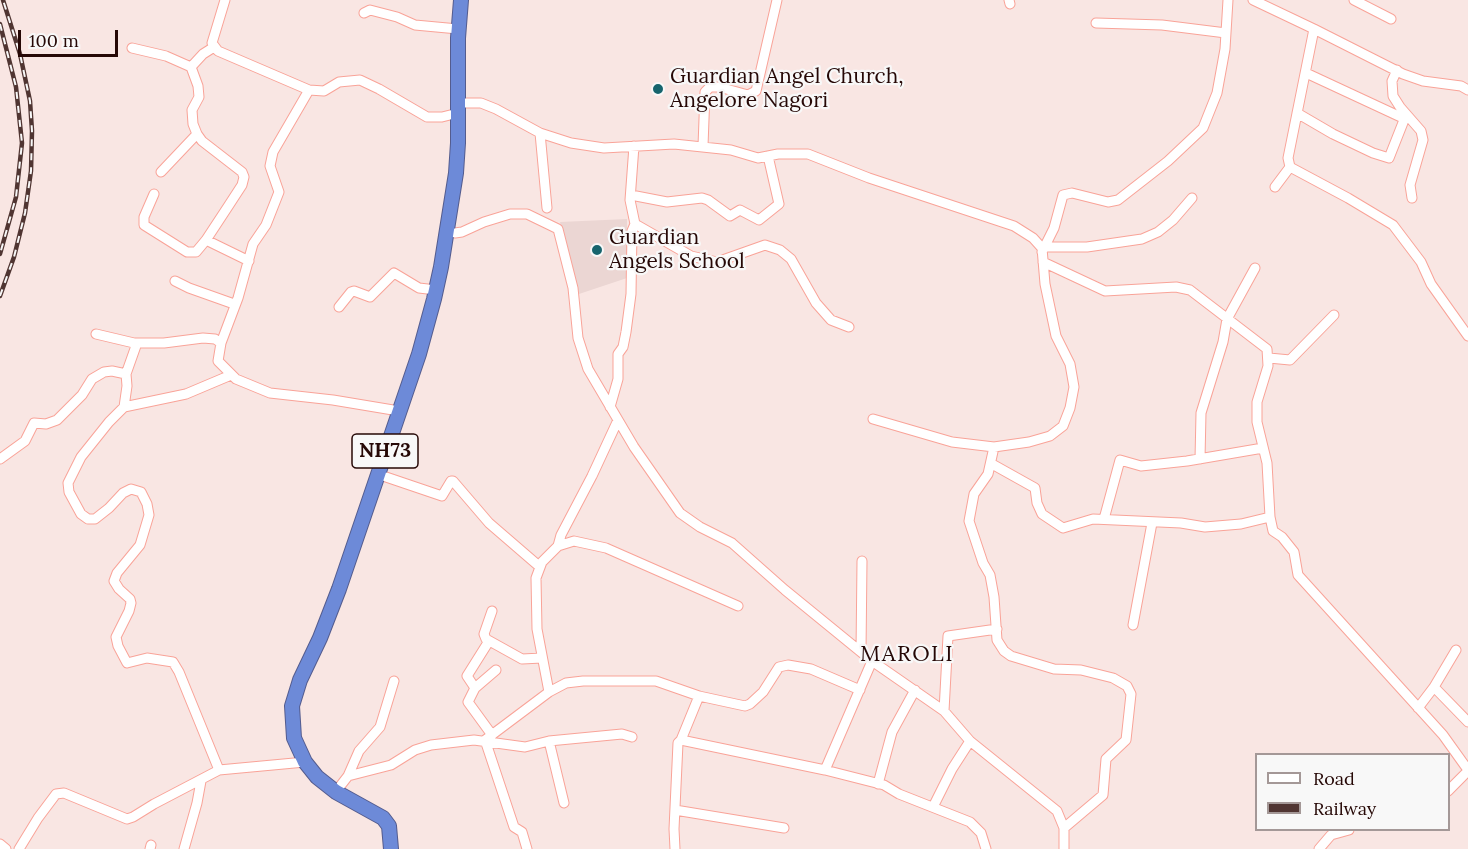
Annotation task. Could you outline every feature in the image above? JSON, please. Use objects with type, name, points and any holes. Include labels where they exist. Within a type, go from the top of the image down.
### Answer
[{"type":"highway","name":"NH73","points":[[400,849],[397,823],[389,812],[345,780],[323,771],[307,748],[302,736],[301,707],[305,689],[337,617],[386,477],[428,350],[444,292],[464,170],[458,29],[461,0]]},
{"type":"highway","name":"NH73","points":[[392,849],[389,826],[383,818],[336,792],[316,777],[305,762],[294,738],[292,722],[295,694],[335,598],[419,354],[436,290],[456,173],[469,0]]},
{"type":"street","points":[[225,0],[212,43],[214,47],[239,61],[309,90],[324,91],[339,82],[360,80],[427,117],[442,117],[460,106],[481,103],[540,133],[571,143],[604,148],[674,144],[703,146],[758,158],[778,154],[808,154],[869,178],[1014,226],[1033,238],[1043,250]]},
{"type":"street","points":[[703,146],[705,92],[711,87],[748,95],[756,91],[777,0]]},
{"type":"street","points":[[873,418],[952,442],[994,447],[1029,442],[1050,436],[1063,426],[1070,408],[1074,387],[1070,364],[1056,336],[1049,307],[1043,250],[1054,228],[1063,195],[1072,193],[1108,202],[1118,200],[1167,161],[1203,128],[1217,93],[1226,33],[1228,0]]},
{"type":"street","points":[[1253,0],[1403,74],[1423,81],[1461,86],[1468,90]]},
{"type":"street","points":[[1353,0],[1390,20]]},
{"type":"street","points":[[364,13],[370,10],[397,17],[415,25],[458,29]]},
{"type":"street","points":[[1096,23],[1162,25],[1226,33]]},
{"type":"street","points":[[1314,29],[1288,158],[1290,167],[1393,225],[1421,262],[1431,284],[1468,336]]},
{"type":"street","points":[[191,67],[203,54],[214,47]]},
{"type":"street","points":[[132,48],[166,56],[191,67],[198,86],[199,97],[192,110],[193,124],[197,134],[202,141],[242,172],[244,177],[242,185],[196,252],[187,252],[144,225],[144,217],[154,194]]},
{"type":"street","points":[[1397,70],[1392,81],[1393,96],[1406,117],[1421,131],[1423,140],[1410,185],[1412,198]]},
{"type":"street","points":[[1306,73],[1406,117]]},
{"type":"street","points":[[309,90],[273,152],[270,166],[279,192],[266,225],[253,244],[221,343],[218,361],[231,375],[270,393],[399,411]]},
{"type":"street","points":[[1297,113],[1333,134],[1389,158],[1406,117]]},
{"type":"street","points":[[540,133],[548,208]]},
{"type":"street","points":[[161,172],[197,134]]},
{"type":"street","points":[[610,407],[618,379],[618,354],[623,347],[631,294],[634,224],[630,200],[634,146]]},
{"type":"street","points":[[636,196],[667,202],[702,198],[730,216],[740,210],[759,220],[779,204],[768,156]]},
{"type":"street","points":[[1275,187],[1290,167]]},
{"type":"street","points":[[1043,250],[1087,247],[1142,239],[1158,232],[1173,220],[1192,198]]},
{"type":"street","points":[[455,233],[510,214],[528,214],[558,229],[573,288],[578,339],[588,369],[634,447],[680,513],[700,527],[732,543],[872,661],[945,711],[970,741],[1057,811],[1064,828],[1064,849]]},
{"type":"street","points":[[634,224],[691,256],[717,262],[765,245],[780,250],[791,259],[816,303],[831,320],[849,327]]},
{"type":"street","points":[[206,240],[249,261]]},
{"type":"street","points":[[1043,262],[1105,291],[1176,287],[1190,290],[1267,349],[1269,358],[1257,402],[1257,422],[1268,463],[1270,517],[1274,531],[1294,552],[1298,575],[1443,735],[1468,771],[1450,790]]},
{"type":"street","points":[[1200,459],[1201,413],[1223,342],[1227,319],[1255,268]]},
{"type":"street","points":[[339,307],[354,291],[370,297],[394,273],[419,288],[436,290]]},
{"type":"street","points":[[176,281],[234,304]]},
{"type":"street","points":[[1269,358],[1290,360],[1334,315]]},
{"type":"street","points":[[96,334],[136,343],[203,338],[214,339],[221,343]]},
{"type":"street","points":[[124,408],[128,386],[126,374],[136,343]]},
{"type":"street","points":[[0,459],[25,441],[34,423],[46,424],[57,420],[82,395],[92,379],[104,372],[126,374]]},
{"type":"street","points":[[219,770],[173,662],[147,658],[127,663],[118,646],[116,637],[131,603],[130,598],[119,589],[114,581],[117,573],[140,545],[149,515],[141,492],[131,489],[123,493],[95,519],[88,519],[81,514],[69,492],[68,483],[81,457],[109,422],[124,408],[186,394],[231,375]]},
{"type":"street","points":[[558,546],[561,535],[618,420]]},
{"type":"street","points":[[994,447],[992,464],[985,482],[978,486],[974,494],[969,521],[983,563],[990,575],[998,640],[1004,651],[1011,656],[1054,669],[1081,670],[1113,678],[1127,686],[1131,694],[1126,740],[1106,759],[1102,795],[1064,828]]},
{"type":"street","points":[[1104,519],[1120,460],[1141,466],[1263,448]]},
{"type":"street","points":[[992,464],[1035,488],[1042,514],[1063,528],[1093,519],[1181,523],[1205,527],[1241,524],[1270,517]]},
{"type":"street","points":[[386,477],[441,496],[453,480],[489,523],[540,567]]},
{"type":"street","points":[[1133,624],[1152,523]]},
{"type":"street","points":[[549,692],[535,601],[536,578],[548,555],[558,546],[574,541],[606,548],[738,606]]},
{"type":"street","points":[[861,652],[862,561]]},
{"type":"street","points":[[492,611],[484,634],[489,641],[522,658],[542,658]]},
{"type":"street","points":[[945,711],[948,636],[997,629]]},
{"type":"street","points":[[475,688],[467,676],[489,641]]},
{"type":"street","points":[[1418,708],[1434,687],[1456,650]]},
{"type":"street","points":[[825,770],[872,661]]},
{"type":"street","points":[[489,738],[549,692],[566,683],[656,681],[699,696],[744,706],[750,704],[763,692],[779,667],[788,664],[811,669],[860,690]]},
{"type":"street","points":[[496,670],[475,688],[468,702],[489,738],[514,827],[522,832],[527,849]]},
{"type":"street","points":[[345,780],[359,751],[380,727],[394,681]]},
{"type":"street","points":[[1434,687],[1468,722]]},
{"type":"street","points":[[878,784],[892,732],[915,690]]},
{"type":"street","points":[[675,849],[678,743],[699,696]]},
{"type":"street","points":[[345,780],[391,765],[416,750],[430,745],[489,738],[525,747],[549,741],[622,734],[632,737]]},
{"type":"street","points":[[681,740],[825,770],[878,784],[970,822],[981,833],[986,849]]},
{"type":"street","points":[[549,741],[564,803]]},
{"type":"street","points":[[933,807],[952,769],[970,741]]},
{"type":"street","points":[[19,849],[56,794],[64,793],[73,796],[127,819],[133,818],[154,804],[219,770],[305,762]]},
{"type":"street","points":[[184,849],[201,781]]},
{"type":"street","points":[[675,810],[784,828]]},
{"type":"street","points":[[1319,849],[1330,835],[1345,831]]},
{"type":"street","points":[[0,844],[6,849]]},
{"type":"shaded area","name":"Guardian Angels School","points":[[627,219],[627,278],[579,294],[560,222]]},
{"type":"railway","points":[[0,296],[14,257],[25,213],[31,171],[32,131],[30,101],[20,54],[3,0]]},
{"type":"railway","points":[[0,24],[16,87],[22,143],[16,197],[0,254]]},
{"type":"place","name":"Guardian Angel Church, Angelore Nagori","points":[[658,89]]},
{"type":"place","name":"Guardian Angels School","points":[[597,250]]},
{"type":"district","name":"MAROLI","points":[[907,655]]}]
